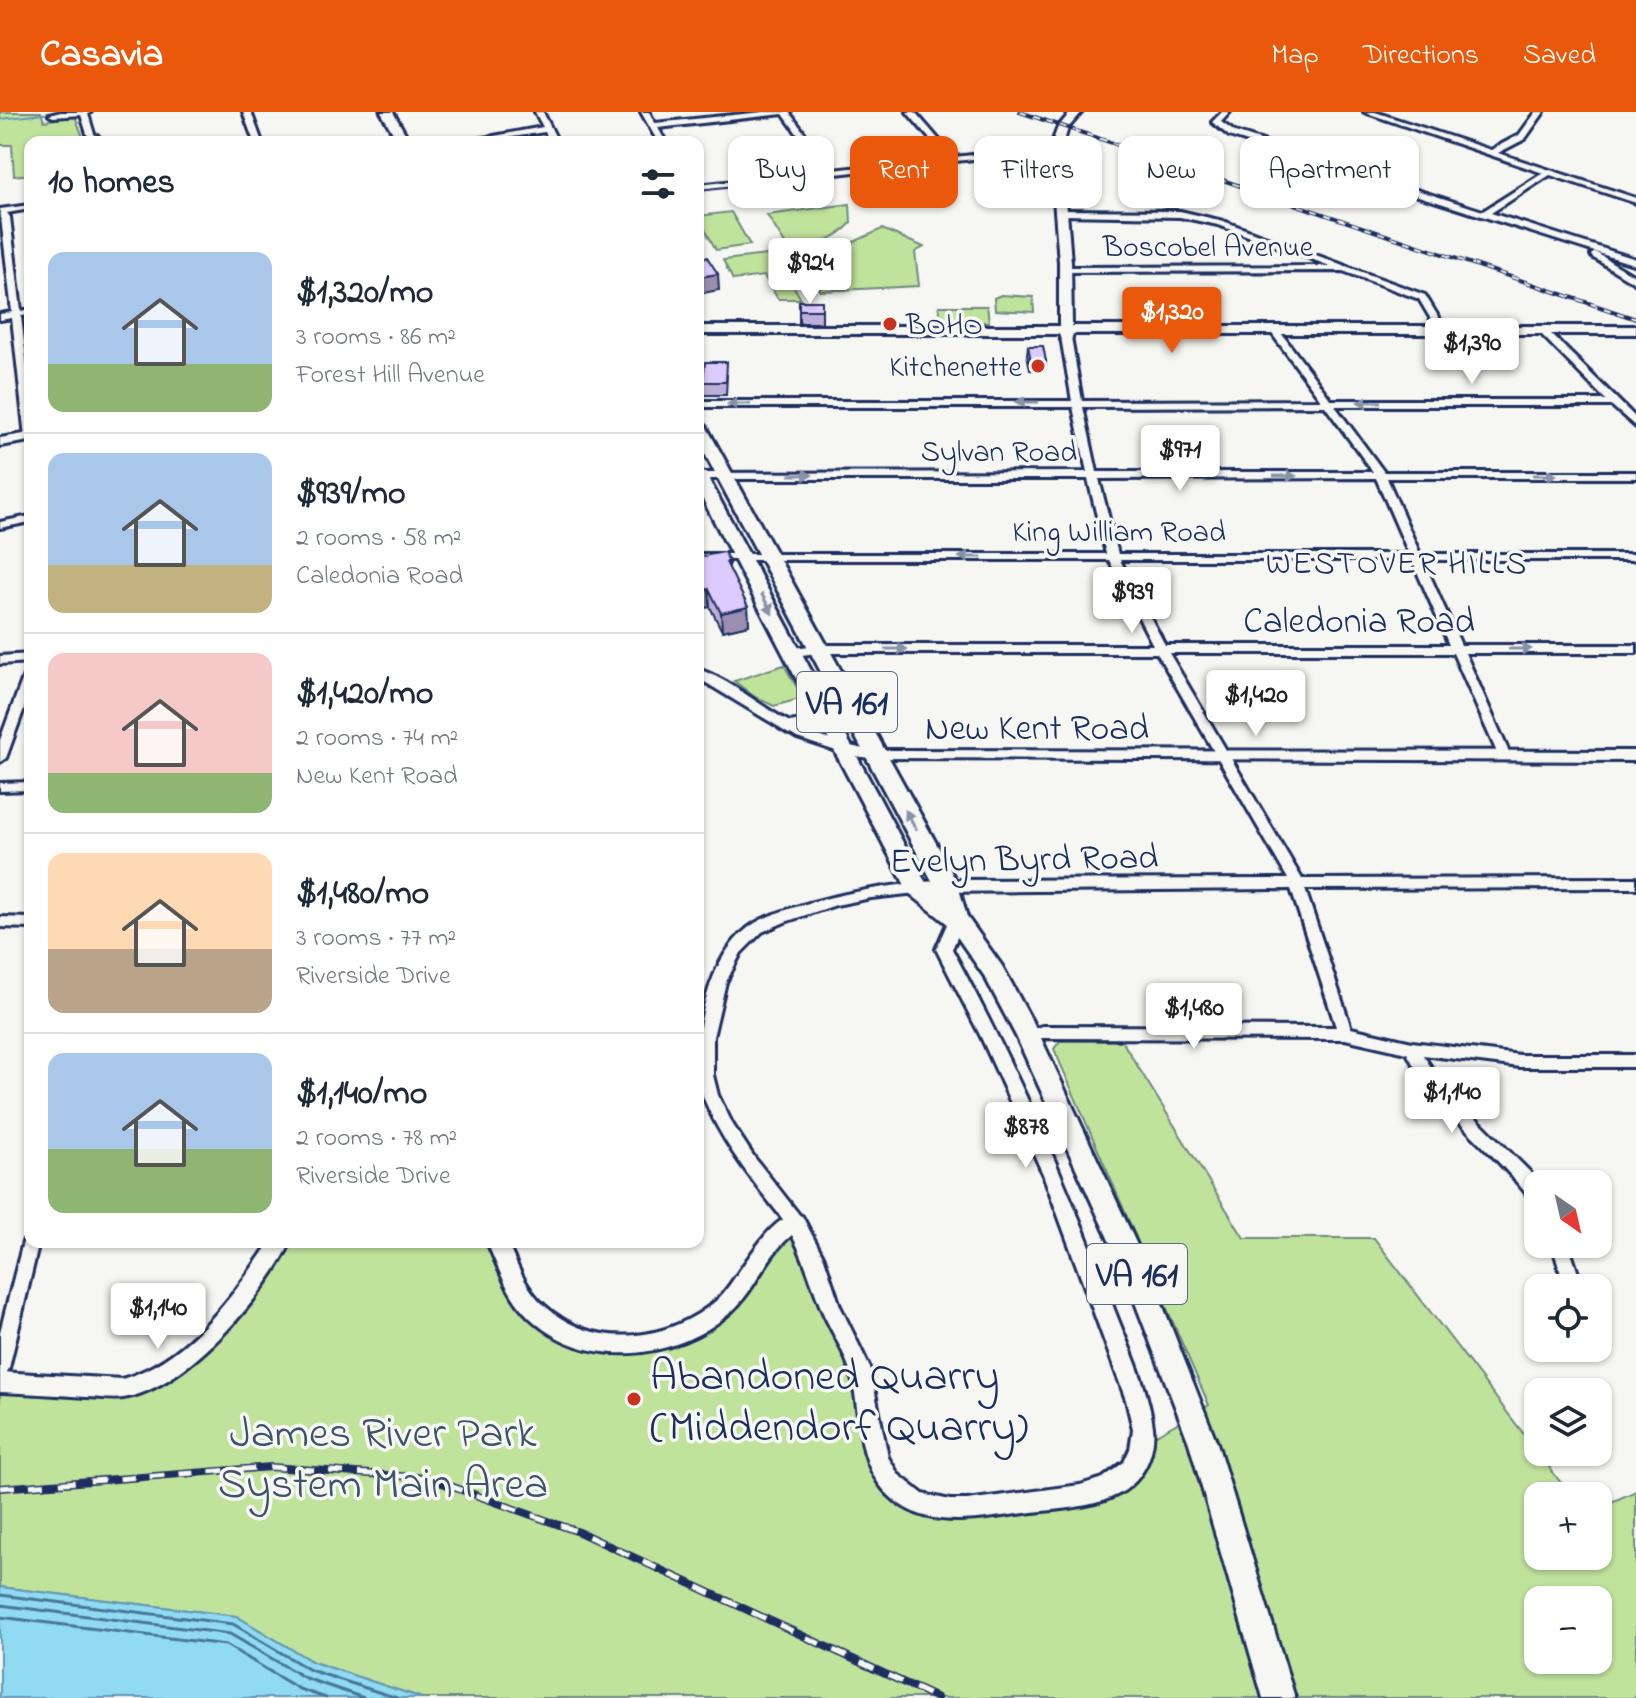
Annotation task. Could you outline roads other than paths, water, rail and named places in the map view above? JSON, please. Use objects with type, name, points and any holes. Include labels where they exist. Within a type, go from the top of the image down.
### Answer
[{"type":"main road","points":[[373,112],[385,136]]},
{"type":"main road","points":[[387,112],[401,136]]},
{"type":"main road","points":[[1060,136],[1063,127],[1077,112]]},
{"type":"main road","points":[[1062,208],[1066,333]]},
{"type":"main road","points":[[704,330],[1636,333]]},
{"type":"main road","points":[[1545,334],[1620,330],[1636,333]]},
{"type":"main road","points":[[704,337],[1066,333]]},
{"type":"main road","points":[[0,442],[24,438]]},
{"type":"main road","name":"VA 161","points":[[704,438],[947,885],[957,919]]},
{"type":"main road","name":"VA 161","points":[[704,486],[917,887],[957,919],[994,972],[1028,1036],[1136,1271],[1203,1443],[1279,1698]]},
{"type":"main road","points":[[789,728],[810,726],[820,720],[824,713]]},
{"type":"street","points":[[53,115],[86,112],[93,136]]},
{"type":"street","points":[[247,112],[256,136]]},
{"type":"street","points":[[539,112],[551,136]]},
{"type":"street","points":[[645,112],[659,136]]},
{"type":"street","points":[[653,126],[784,112],[802,136]]},
{"type":"street","points":[[911,112],[932,136]]},
{"type":"street","points":[[1226,112],[1217,119],[1218,125],[1232,134],[1636,262]]},
{"type":"street","points":[[1368,112],[1636,201]]},
{"type":"street","points":[[1492,153],[1522,137],[1540,112]]},
{"type":"street","points":[[503,136],[548,129]]},
{"type":"street","points":[[1484,214],[1550,172]]},
{"type":"street","points":[[704,186],[728,184]]},
{"type":"street","points":[[0,212],[24,208]]},
{"type":"street","points":[[0,212],[6,217],[24,380]]},
{"type":"street","points":[[1062,213],[1190,215],[1220,223],[1422,297],[1444,334]]},
{"type":"street","points":[[1586,247],[1636,281]]},
{"type":"street","name":"Boscobel Avenue","points":[[1065,270],[1352,269]]},
{"type":"street","points":[[0,317],[24,313]]},
{"type":"street","points":[[1066,333],[1092,476],[1113,558],[1160,648],[1297,884],[1345,1033]]},
{"type":"street","points":[[1277,334],[1380,475],[1505,757]]},
{"type":"street","points":[[1545,334],[1636,424]]},
{"type":"street","points":[[704,404],[1615,403]]},
{"type":"street","name":"Sylvan Road","points":[[704,475],[1636,475]]},
{"type":"street","points":[[0,525],[24,520]]},
{"type":"street","name":"King William Road","points":[[704,557],[1636,557]]},
{"type":"street","name":"Caledonia Road","points":[[793,652],[818,649],[1636,649]]},
{"type":"street","points":[[0,660],[24,658]]},
{"type":"street","name":"New Kent Road","points":[[704,677],[789,728],[845,753],[1226,758],[1636,756]]},
{"type":"street","points":[[0,758],[24,703]]},
{"type":"street","points":[[0,787],[24,786]]},
{"type":"street","name":"Evelyn Byrd Road","points":[[704,1057],[712,1001],[735,950],[753,931],[776,919],[824,903],[884,889],[947,885],[1636,883]]},
{"type":"street","points":[[503,1248],[534,1308],[564,1333],[613,1345],[642,1344],[689,1329],[723,1307],[771,1242],[795,1222],[814,1258],[832,1311],[863,1377],[878,1460],[891,1482],[913,1500],[951,1512],[1110,1486],[1132,1469],[1142,1443],[1143,1428],[1084,1254],[977,1008],[944,949],[957,919]]},
{"type":"street","points":[[0,922],[24,923]]},
{"type":"street","points":[[1028,1036],[1042,1032],[1345,1033],[1412,1048],[1520,1061],[1636,1061]]},
{"type":"street","points":[[1412,1048],[1426,1079],[1438,1094],[1510,1161],[1524,1178]]},
{"type":"street","name":"Evelyn Byrd Road","points":[[704,1076],[731,1136],[795,1222]]},
{"type":"street","points":[[0,1368],[30,1248]]},
{"type":"street","points":[[0,1382],[122,1389],[139,1387],[164,1374],[193,1351],[260,1275],[277,1248]]},
{"type":"water","points":[[0,1587],[236,1616],[313,1662],[422,1698],[0,1698]]},
{"type":"waterway","points":[[0,119],[60,112]]},
{"type":"railway","points":[[1020,112],[1636,319]]},
{"type":"railway","points":[[0,1488],[271,1467],[428,1478],[579,1532],[937,1698]]},
{"type":"place","name":"BOHO","points":[[890,324]]},
{"type":"place","name":"Kitchenette","points":[[1038,366]]},
{"type":"place","name":"Abandoned Quarry (Middendorf Quarry)","points":[[634,1399]]},
{"type":"district","name":"WESTOVER HILLS","points":[[1397,562]]},
{"type":"park label","name":"James River Park System Main Area","points":[[383,1456]]}]
